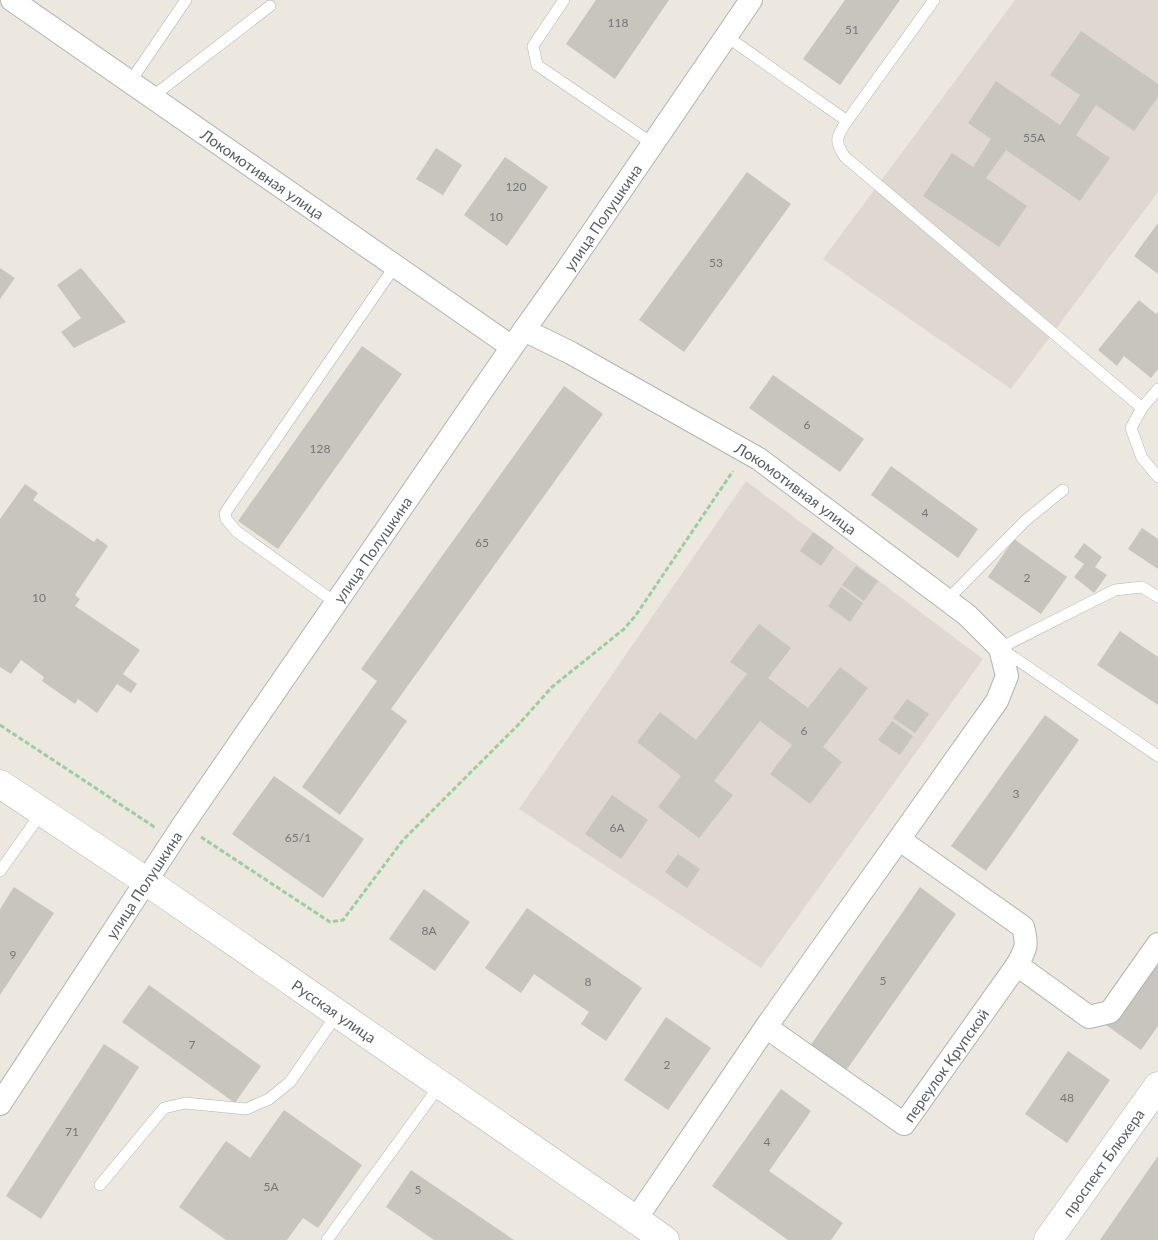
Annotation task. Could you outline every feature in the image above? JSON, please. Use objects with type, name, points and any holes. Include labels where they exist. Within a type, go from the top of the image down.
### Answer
[{"type":"street","name":"Локомотивная улица","points":[[12,0],[395,266],[518,338],[571,354],[759,459],[967,615],[1000,648]]},
{"type":"street","name":"улица Полушкина","points":[[0,1104],[179,832],[751,0]]},
{"type":"street","points":[[636,1219],[766,1027],[997,701],[1007,676],[1000,648]]},
{"type":"street","name":"Русская улица","points":[[0,784],[146,881],[665,1240]]},
{"type":"street","name":"переулок Крупской","points":[[766,1027],[904,1124],[1022,968],[1026,948],[1026,937],[1023,927],[900,840]]},
{"type":"street","points":[[1022,968],[1089,1017],[1110,1012],[1158,944]]},
{"type":"street","name":"проспект Блюхера","points":[[1048,1240],[1158,1086]]},
{"type":"lane","points":[[130,82],[186,0]]},
{"type":"lane","points":[[564,0],[533,46],[537,65],[653,144]]},
{"type":"lane","points":[[934,0],[838,134],[838,146],[845,157],[1142,408]]},
{"type":"lane","points":[[152,97],[270,6]]},
{"type":"lane","points":[[726,36],[847,121]]},
{"type":"lane","points":[[336,603],[236,532],[226,519],[225,512],[395,266]]},
{"type":"lane","points":[[1158,389],[1142,408],[1131,428],[1142,458],[1158,477]]},
{"type":"lane","points":[[947,600],[1026,520],[1063,490]]},
{"type":"lane","points":[[1158,597],[1142,587],[1115,590],[1000,648],[1158,756]]},
{"type":"lane","points":[[0,871],[42,812]]},
{"type":"lane","points":[[100,1184],[164,1108],[185,1103],[246,1109],[269,1099],[290,1082],[337,1014]]},
{"type":"lane","points":[[327,1240],[440,1086]]},
{"type":"path","points":[[0,725],[330,922],[343,920],[404,840],[518,726],[552,687],[624,629],[746,452]]},
{"type":"shaded area","points":[[1015,0],[1158,0],[1158,192],[1011,389],[823,259]]},
{"type":"shaded area","points":[[746,481],[983,659],[761,968],[519,809]]},
{"type":"building","points":[[596,0],[669,0],[615,79],[566,44]]},
{"type":"building","points":[[845,0],[900,0],[840,85],[803,59]]},
{"type":"building","points":[[1081,31],[1158,84],[1158,97],[1134,131],[1096,105],[1076,135],[1110,158],[1080,201],[1006,150],[986,178],[1027,206],[999,247],[923,196],[952,153],[973,167],[991,139],[968,123],[996,81],[1060,125],[1080,95],[1050,75]]},
{"type":"building","points":[[436,148],[462,165],[443,195],[416,179]]},
{"type":"building","points":[[505,157],[548,187],[507,246],[464,215]]},
{"type":"building","points":[[747,172],[791,204],[684,352],[639,320]]},
{"type":"building","points":[[1158,223],[1158,274],[1134,256]]},
{"type":"building","points":[[0,268],[15,278],[0,299]]},
{"type":"building","points":[[81,268],[126,322],[74,348],[61,332],[81,318],[57,285]]},
{"type":"building","points":[[1139,300],[1156,314],[1158,312],[1158,369],[1151,378],[1124,356],[1117,366],[1098,350]]},
{"type":"building","points":[[362,346],[402,374],[278,549],[238,521]]},
{"type":"building","points":[[773,375],[864,439],[840,472],[749,408]]},
{"type":"building","points":[[564,386],[603,414],[391,709],[407,721],[340,815],[302,787],[377,681],[361,669]]},
{"type":"building","points":[[891,466],[978,529],[958,558],[871,495]]},
{"type":"building","points":[[25,484],[38,493],[33,500],[94,542],[97,538],[108,546],[75,595],[80,599],[75,606],[140,650],[123,674],[137,684],[131,693],[117,684],[97,713],[78,699],[75,704],[42,681],[44,677],[21,660],[11,674],[0,667],[0,519]]},
{"type":"building","points":[[1142,528],[1158,539],[1158,569],[1128,549]]},
{"type":"building","points":[[813,532],[834,547],[821,566],[800,551]]},
{"type":"building","points":[[1014,539],[1067,577],[1041,614],[988,577]]},
{"type":"building","points":[[1084,543],[1102,557],[1095,567],[1107,575],[1094,593],[1074,577],[1084,564],[1074,557]]},
{"type":"building","points":[[856,566],[878,581],[864,601],[842,585]]},
{"type":"building","points":[[841,587],[863,603],[850,622],[828,606]]},
{"type":"building","points":[[759,624],[791,648],[768,678],[808,708],[840,667],[868,688],[823,747],[842,762],[810,804],[770,774],[792,745],[760,721],[714,781],[733,795],[699,838],[658,807],[681,776],[637,742],[660,712],[696,740],[747,674],[730,662]]},
{"type":"building","points":[[1120,631],[1158,657],[1158,705],[1097,665]]},
{"type":"building","points":[[907,699],[929,714],[915,733],[893,718]]},
{"type":"building","points":[[1045,715],[1079,740],[986,871],[951,846]]},
{"type":"building","points":[[892,721],[913,736],[900,755],[878,740]]},
{"type":"building","points":[[274,776],[364,839],[323,898],[232,834]]},
{"type":"building","points":[[612,795],[648,820],[621,859],[585,834]]},
{"type":"building","points":[[678,854],[700,869],[687,888],[665,872]]},
{"type":"building","points":[[14,887],[54,913],[0,995],[0,909]]},
{"type":"building","points":[[920,887],[956,914],[845,1072],[810,1046]]},
{"type":"building","points":[[424,889],[470,922],[435,971],[389,939]]},
{"type":"building","points":[[527,908],[642,988],[606,1041],[581,1024],[589,1012],[534,974],[521,993],[485,968]]},
{"type":"building","points":[[1158,952],[1158,1026],[1141,1050],[1106,1025]]},
{"type":"building","points":[[149,985],[261,1066],[235,1103],[122,1022]]},
{"type":"building","points":[[666,1017],[711,1048],[668,1110],[624,1080]]},
{"type":"building","points":[[104,1044],[139,1067],[41,1219],[6,1196]]},
{"type":"building","points":[[1068,1051],[1110,1080],[1067,1143],[1025,1114]]},
{"type":"building","points":[[781,1089],[811,1111],[769,1171],[843,1223],[831,1240],[788,1240],[712,1186]]},
{"type":"building","points":[[284,1110],[362,1165],[318,1228],[303,1218],[287,1240],[226,1240],[179,1207],[226,1141],[250,1158]]},
{"type":"building","points":[[1158,1156],[1158,1240],[1100,1240]]},
{"type":"building","points":[[411,1170],[514,1240],[434,1240],[386,1207]]}]
